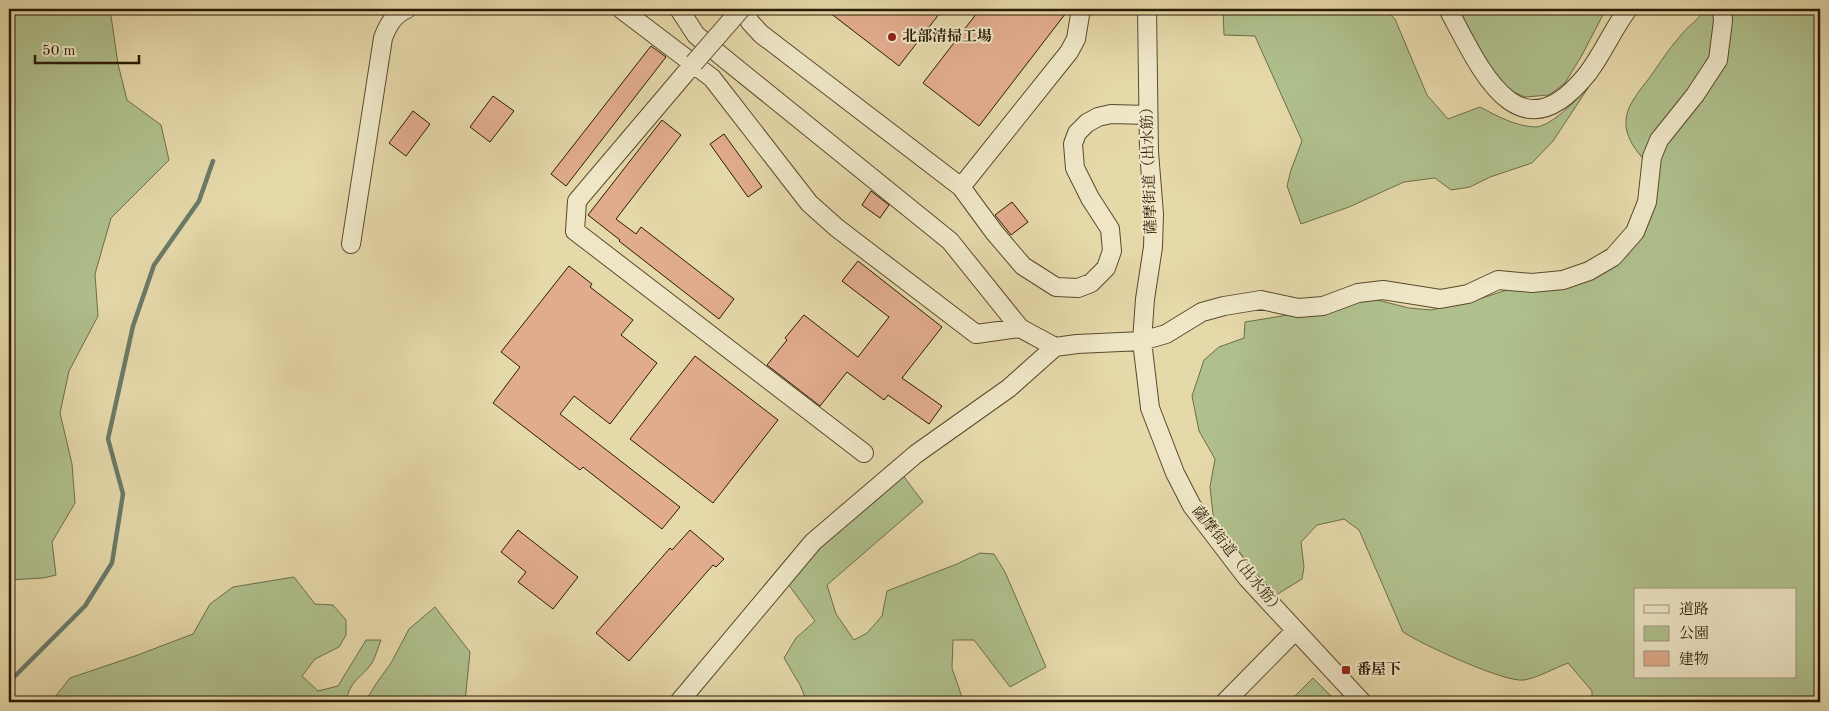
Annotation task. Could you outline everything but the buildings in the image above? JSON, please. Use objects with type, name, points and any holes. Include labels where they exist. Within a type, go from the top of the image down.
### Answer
[{"type":"street","points":[[351,244],[383,38],[394,16],[408,9]]},
{"type":"street","points":[[621,9],[712,78],[809,203],[837,228],[976,334],[1020,328]]},
{"type":"street","points":[[680,9],[696,35],[950,241],[1020,328],[1054,347]]},
{"type":"street","points":[[864,454],[575,231],[577,201],[742,9],[761,34],[961,187],[994,232],[1023,266],[1056,287],[1078,288],[1091,283],[1106,268],[1110,259],[1113,242],[1110,229],[1090,198],[1075,168],[1073,144],[1077,133],[1087,123],[1098,117],[1111,114],[1148,115]]},
{"type":"street","points":[[961,187],[1069,52],[1076,39],[1081,9]]},
{"type":"street","name":"薩摩街道（出水筋）","points":[[1147,9],[1148,115],[1154,230],[1142,341],[1150,408],[1183,490],[1192,506],[1235,564],[1362,702]]},
{"type":"street","points":[[1448,9],[1481,68],[1498,91],[1521,108],[1535,110],[1546,108],[1566,95],[1587,74],[1628,9]]},
{"type":"street","points":[[680,702],[813,542],[916,454],[1009,388],[1054,347],[1142,341],[1166,334],[1202,312],[1224,306],[1262,300],[1298,308],[1323,306],[1358,293],[1383,290],[1440,300],[1468,294],[1498,280],[1532,283],[1563,280],[1589,271],[1613,257],[1635,232],[1647,202],[1652,157],[1659,140],[1695,95],[1718,60],[1723,21],[1722,9]]},
{"type":"street","points":[[1225,702],[1295,631]]},
{"type":"green space","points":[[9,9],[110,9],[118,64],[127,100],[161,125],[169,160],[111,218],[95,274],[98,316],[69,371],[60,413],[72,464],[75,503],[52,542],[56,575],[43,578],[9,580]]},
{"type":"green space","points":[[1223,9],[1384,9],[1395,19],[1427,95],[1448,119],[1480,107],[1513,123],[1535,127],[1541,126],[1556,118],[1588,88],[1553,141],[1532,163],[1490,177],[1470,187],[1451,190],[1435,178],[1404,182],[1349,207],[1301,224],[1287,186],[1302,141],[1255,36],[1224,35]]},
{"type":"green space","points":[[1445,9],[1606,9],[1565,83],[1549,95],[1525,97],[1511,91],[1496,77]]},
{"type":"green space","points":[[1705,9],[1820,9],[1820,702],[1592,702],[1592,691],[1568,663],[1524,680],[1514,679],[1482,669],[1444,653],[1403,632],[1359,530],[1344,519],[1317,525],[1301,542],[1304,567],[1302,579],[1276,595],[1215,532],[1210,487],[1215,459],[1199,431],[1192,396],[1204,360],[1219,347],[1244,338],[1245,322],[1319,310],[1369,298],[1409,308],[1431,310],[1473,301],[1513,288],[1565,286],[1632,246],[1656,172],[1630,141],[1627,132],[1627,113],[1636,95],[1669,50]]},
{"type":"green space","points":[[895,465],[923,502],[827,585],[836,614],[854,640],[867,633],[882,616],[887,591],[980,553],[994,554],[1005,572],[1046,667],[1010,687],[974,640],[953,640],[952,668],[963,700],[961,702],[807,702],[800,685],[784,658],[796,638],[815,621],[778,570]]},
{"type":"green space","points":[[294,577],[315,604],[333,605],[346,620],[346,635],[339,647],[315,659],[302,676],[318,691],[338,686],[366,640],[381,640],[372,663],[350,688],[346,702],[51,702],[70,678],[193,634],[210,604],[233,587]]},
{"type":"green space","points":[[435,607],[470,652],[465,702],[365,702],[391,663],[409,629]]},
{"type":"green space","points":[[1313,678],[1337,702],[1289,702]]},
{"type":"waterway","points":[[9,682],[85,606],[112,563],[123,494],[108,439],[133,326],[154,265],[199,201],[213,161]]},
{"type":"place","name":"北部清掃工場","points":[[892,37]]},
{"type":"place","name":"番屋下","points":[[1346,670]]}]
